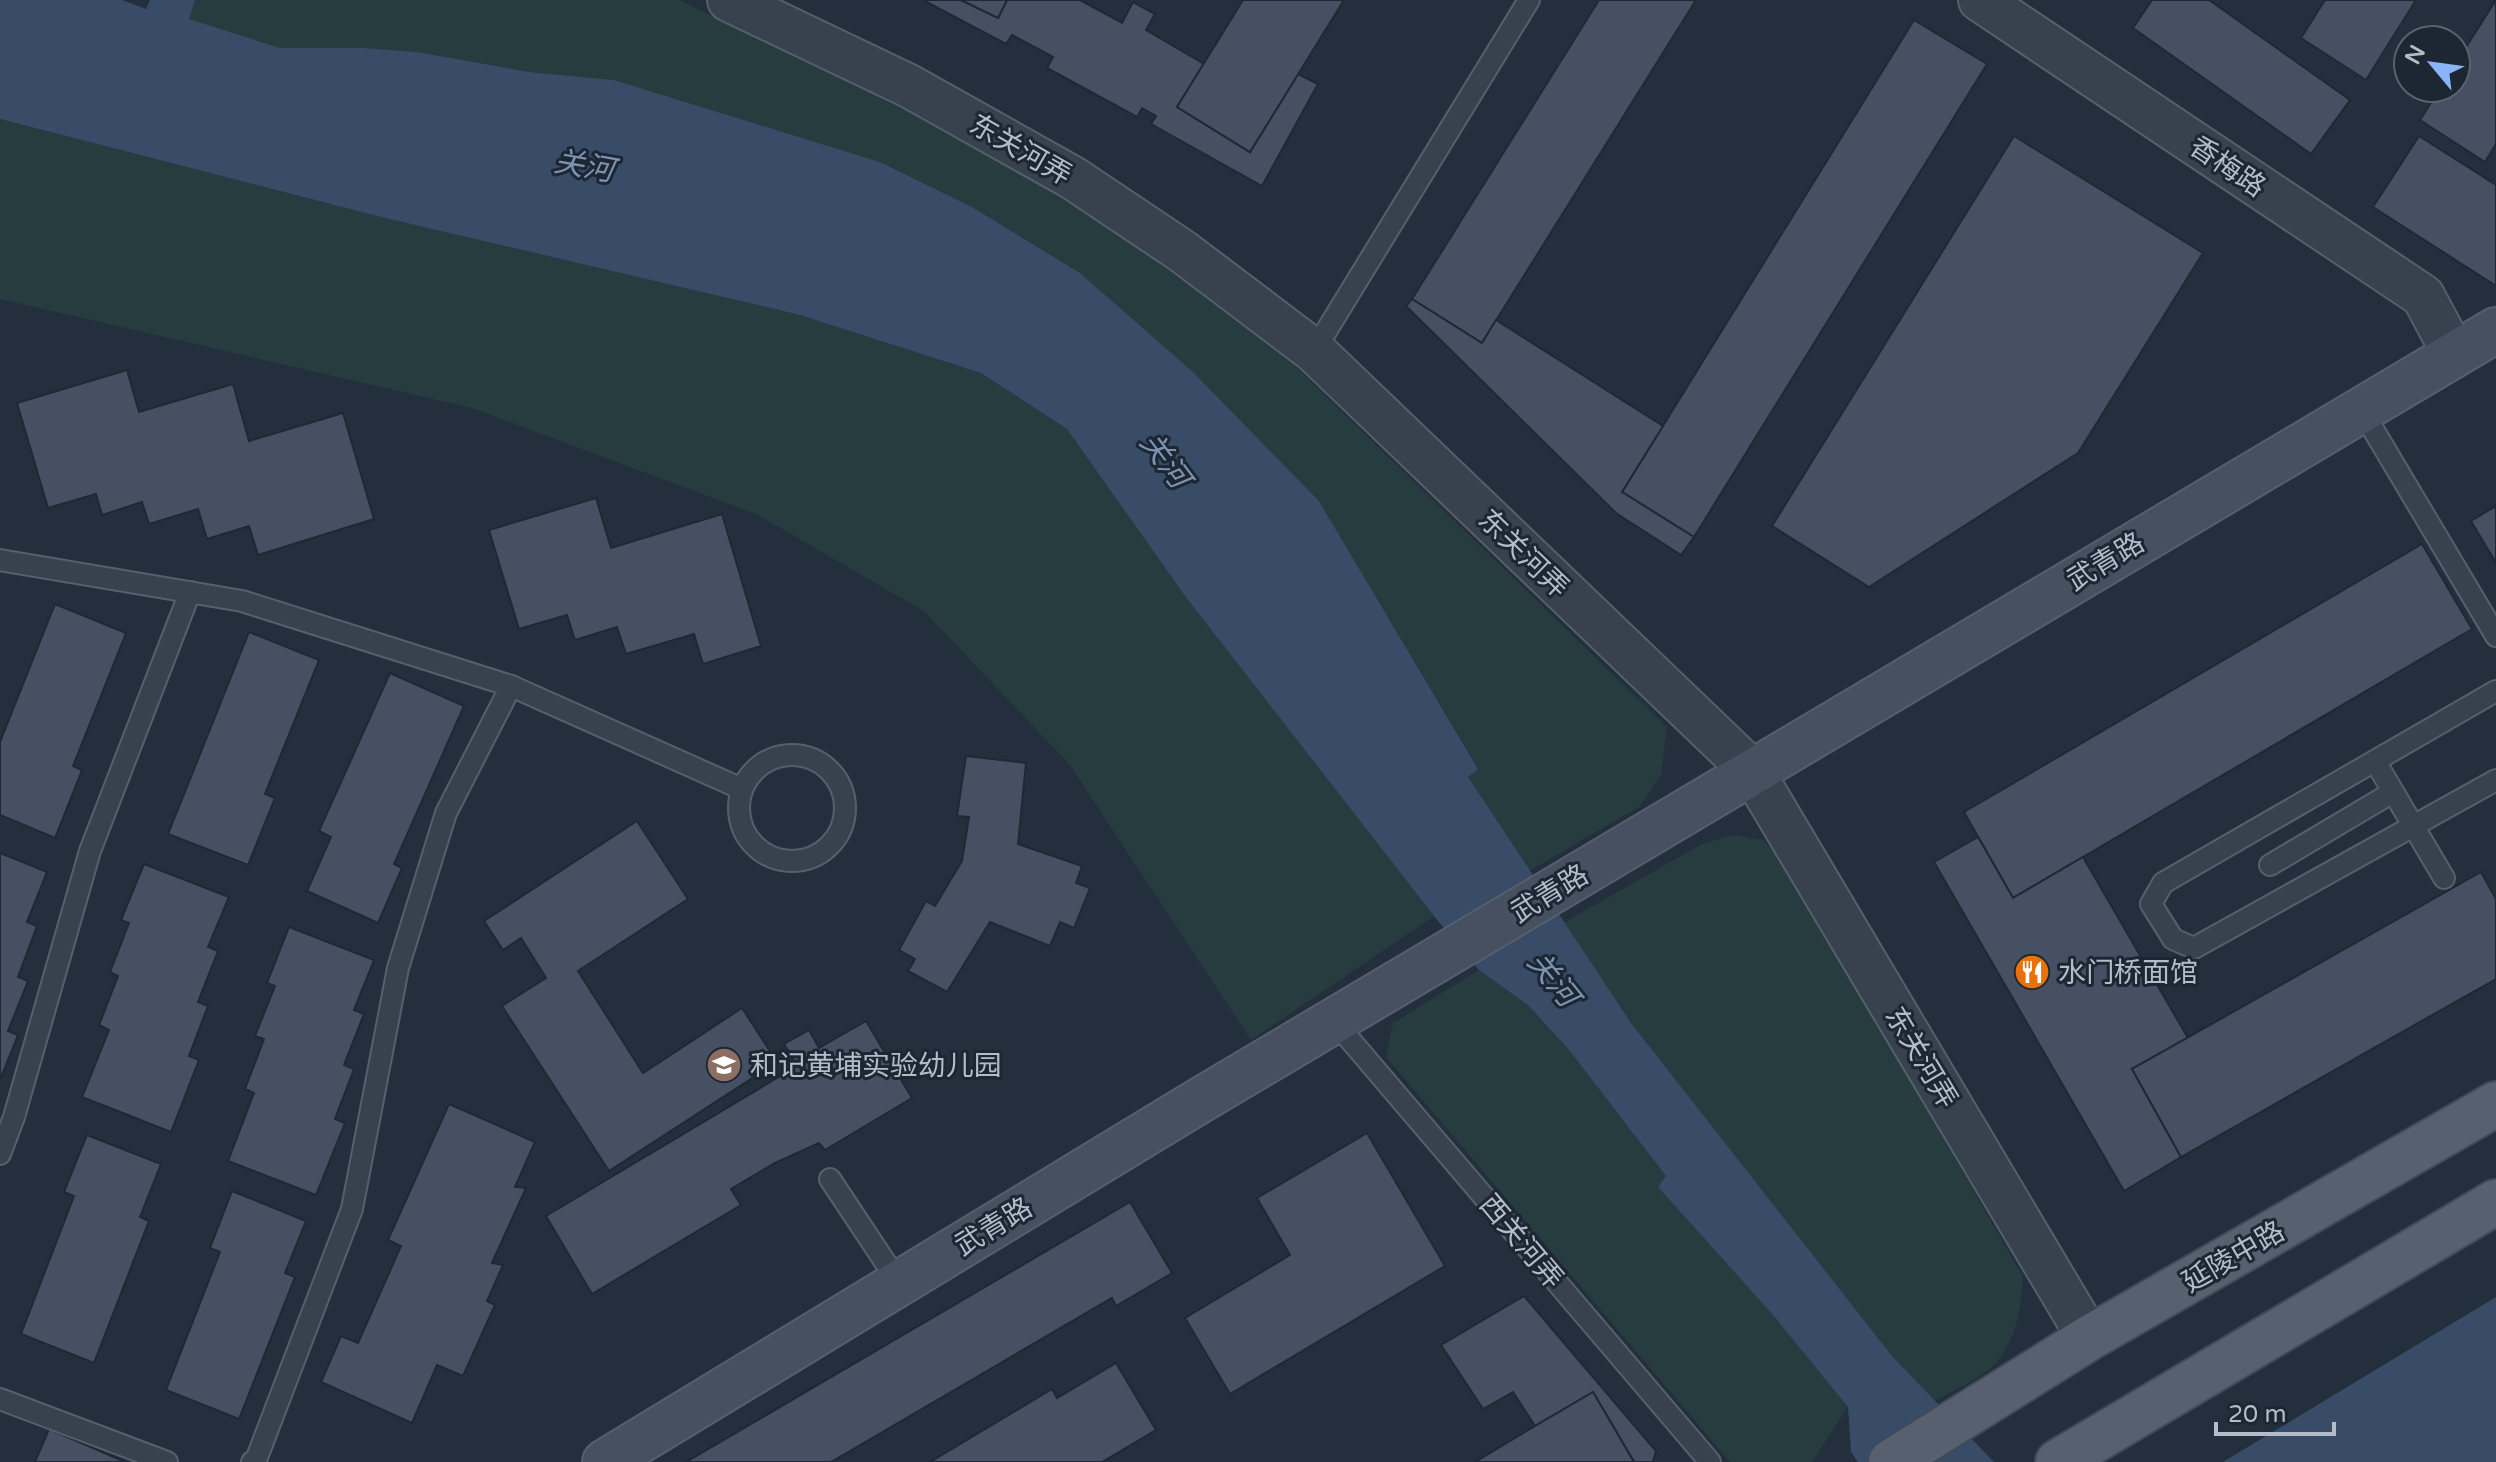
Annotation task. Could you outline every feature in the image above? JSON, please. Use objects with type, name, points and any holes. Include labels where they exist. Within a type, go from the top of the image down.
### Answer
[{"type":"main road","name":"延陵中路","points":[[1891,1462],[2089,1338],[2496,1104]]},
{"type":"main road","points":[[2058,1462],[2496,1202]]},
{"type":"street","name":"东关河弄","points":[[729,0],[909,86],[1073,178],[1182,251],[1314,351],[1752,771],[2089,1338]]},
{"type":"street","name":"香梅路","points":[[1980,0],[2423,296],[2454,354]]},
{"type":"street","name":"武青路","points":[[605,1462],[1417,971],[2496,330]]},
{"type":"lane","points":[[1314,351],[1529,0]]},
{"type":"lane","points":[[2361,409],[2496,636]]},
{"type":"lane","points":[[0,560],[242,601],[511,686],[742,789]]},
{"type":"lane","points":[[0,1154],[14,1117],[90,851],[190,592]]},
{"type":"lane","points":[[252,1462],[256,1460],[352,1209],[398,968],[446,813],[511,686]]},
{"type":"lane","points":[[2496,691],[2163,883],[2151,904],[2173,939],[2194,948],[2496,780]]},
{"type":"lane","points":[[782,755],[800,755],[818,760],[832,772],[842,787],[846,804],[845,821],[838,837],[826,850],[812,858],[795,862],[778,861],[763,854],[745,833],[738,807],[742,789],[751,773],[765,762],[782,755]]},
{"type":"lane","points":[[2375,761],[2444,878]]},
{"type":"lane","points":[[2270,865],[2393,792]]},
{"type":"lane","name":"西关河弄","points":[[1334,1021],[1710,1462]]},
{"type":"lane","points":[[830,1179],[899,1283]]},
{"type":"lane","points":[[2,1404],[167,1462]]},
{"type":"green space","points":[[195,0],[679,0],[899,107],[1064,198],[1177,274],[1295,366],[1667,727],[1661,775],[1639,807],[1529,871],[1467,776],[1478,768],[1319,501],[1193,372],[1080,273],[972,207],[880,162],[614,80],[529,72],[417,52],[364,48],[280,48],[188,19]]},
{"type":"green space","points":[[0,119],[377,216],[800,315],[981,373],[1067,429],[1185,596],[1434,916],[1251,1040],[1070,765],[924,611],[756,514],[472,408],[0,299]]},
{"type":"green space","points":[[1732,835],[1763,840],[1788,867],[2023,1277],[2016,1324],[2002,1356],[1982,1375],[1935,1401],[1892,1356],[1631,1023],[1563,923],[1702,844]]},
{"type":"green space","points":[[1479,970],[1529,1006],[1569,1050],[1666,1176],[1658,1187],[1773,1315],[1848,1407],[1812,1462],[1730,1462],[1386,1057],[1393,1023]]},
{"type":"water","name":"关河","points":[[0,0],[122,0],[146,9],[150,0],[195,0],[189,19],[280,48],[364,48],[417,52],[529,72],[614,80],[880,162],[972,207],[1080,273],[1193,372],[1319,501],[1478,769],[1468,777],[1631,1023],[1892,1356],[1994,1462],[1858,1462],[1851,1452],[1848,1407],[1773,1315],[1658,1187],[1666,1176],[1569,1050],[1529,1006],[1479,970],[1434,916],[1185,596],[1067,429],[981,373],[800,315],[377,216],[0,119]]},
{"type":"water","points":[[2496,1297],[2496,1462],[2223,1462]]},
{"type":"building","points":[[923,0],[961,0],[998,18],[1007,0],[1080,0],[1122,23],[1133,2],[1155,14],[1146,30],[1204,64],[1177,107],[1250,152],[1298,74],[1318,84],[1262,186],[1151,124],[1156,116],[1142,108],[1137,117],[1047,68],[1053,57],[1012,35],[1006,44]]},
{"type":"building","points":[[961,0],[1007,0],[998,18]]},
{"type":"building","points":[[1243,0],[1344,0],[1250,152],[1177,107]]},
{"type":"building","points":[[1599,0],[1696,0],[1482,343],[1412,299]]},
{"type":"building","points":[[2152,0],[2209,0],[2350,100],[2311,154],[2133,28]]},
{"type":"building","points":[[2325,0],[2416,0],[2401,24],[2392,24],[2392,38],[2366,80],[2301,38]]},
{"type":"building","points":[[2496,0],[2496,144],[2485,162],[2420,120],[2430,104],[2472,104],[2472,38]]},
{"type":"building","points":[[1914,20],[1987,64],[1694,537],[1622,492]]},
{"type":"building","points":[[2014,136],[2203,253],[2078,453],[1869,587],[1772,526]]},
{"type":"building","points":[[2419,136],[2496,185],[2496,286],[2373,207]]},
{"type":"building","points":[[1412,299],[1482,343],[1496,320],[1663,426],[1622,492],[1694,537],[1681,555],[1616,513],[1406,306]]},
{"type":"building","points":[[127,370],[139,412],[233,384],[249,441],[343,413],[374,519],[258,555],[249,526],[207,539],[198,509],[149,524],[142,502],[102,515],[96,494],[48,508],[17,403]]},
{"type":"building","points":[[596,498],[611,548],[722,514],[761,646],[703,664],[694,634],[626,654],[617,627],[575,640],[567,615],[519,629],[489,530]]},
{"type":"building","points":[[2496,506],[2496,563],[2471,521]]},
{"type":"building","points":[[2422,544],[2472,629],[2013,898],[1964,812]]},
{"type":"building","points":[[55,604],[126,633],[73,766],[82,770],[55,838],[0,815],[0,742]]},
{"type":"building","points":[[249,632],[319,660],[265,794],[275,798],[248,865],[168,834]]},
{"type":"building","points":[[390,673],[464,706],[394,864],[402,868],[378,923],[307,891],[331,837],[319,831]]},
{"type":"building","points":[[966,756],[1026,763],[1018,844],[1082,866],[1076,883],[1090,888],[1074,928],[1060,922],[1050,946],[990,922],[947,992],[908,971],[915,959],[899,950],[926,901],[935,906],[962,861],[969,817],[957,816]]},
{"type":"building","points":[[637,821],[688,899],[578,971],[643,1073],[742,1008],[777,1062],[609,1171],[502,1006],[546,978],[521,938],[503,950],[484,921]]},
{"type":"building","points":[[1978,837],[2013,898],[2083,857],[2188,1038],[2132,1069],[2181,1157],[2124,1191],[1934,862]]},
{"type":"building","points":[[0,853],[47,872],[27,922],[37,926],[18,977],[28,981],[8,1031],[18,1035],[0,1080]]},
{"type":"building","points":[[144,864],[229,897],[208,947],[218,951],[198,1002],[208,1006],[189,1056],[199,1060],[171,1132],[82,1097],[109,1030],[99,1025],[118,976],[110,972],[129,923],[121,920]]},
{"type":"building","points":[[2481,872],[2496,899],[2496,979],[2181,1157],[2132,1069]]},
{"type":"building","points":[[289,927],[374,960],[354,1010],[364,1014],[344,1065],[354,1069],[335,1119],[345,1123],[316,1195],[228,1161],[254,1093],[245,1089],[264,1039],[255,1036],[275,986],[267,983]]},
{"type":"building","points":[[866,1021],[912,1098],[825,1150],[819,1143],[775,1163],[731,1189],[741,1205],[592,1294],[546,1216],[797,1066],[784,1044],[809,1030],[819,1048]]},
{"type":"building","points":[[449,1104],[535,1142],[515,1187],[526,1188],[492,1263],[503,1265],[487,1301],[495,1305],[463,1376],[437,1365],[412,1423],[321,1382],[341,1336],[358,1343],[401,1246],[388,1240]]},
{"type":"building","points":[[1367,1133],[1445,1266],[1230,1394],[1185,1318],[1290,1255],[1257,1198]]},
{"type":"building","points":[[87,1135],[161,1164],[140,1217],[149,1221],[94,1363],[21,1334],[74,1196],[64,1192]]},
{"type":"building","points":[[232,1191],[306,1221],[285,1273],[295,1277],[239,1419],[166,1390],[220,1252],[210,1248]]},
{"type":"building","points":[[1130,1202],[1172,1273],[1116,1306],[1112,1298],[831,1462],[686,1462]]},
{"type":"building","points":[[1524,1296],[1656,1451],[1653,1462],[1634,1462],[1593,1392],[1535,1426],[1513,1392],[1483,1409],[1441,1345]]},
{"type":"building","points":[[1116,1363],[1156,1430],[1102,1462],[930,1462],[1052,1389],[1057,1398]]},
{"type":"building","points":[[1593,1392],[1634,1462],[1475,1462],[1535,1426]]},
{"type":"building","points":[[49,1429],[125,1462],[35,1462]]},
{"type":"place","name":"水门桥面馆","points":[[2032,972]]},
{"type":"place","name":"和记黄埔实验幼儿园","points":[[724,1065]]}]
